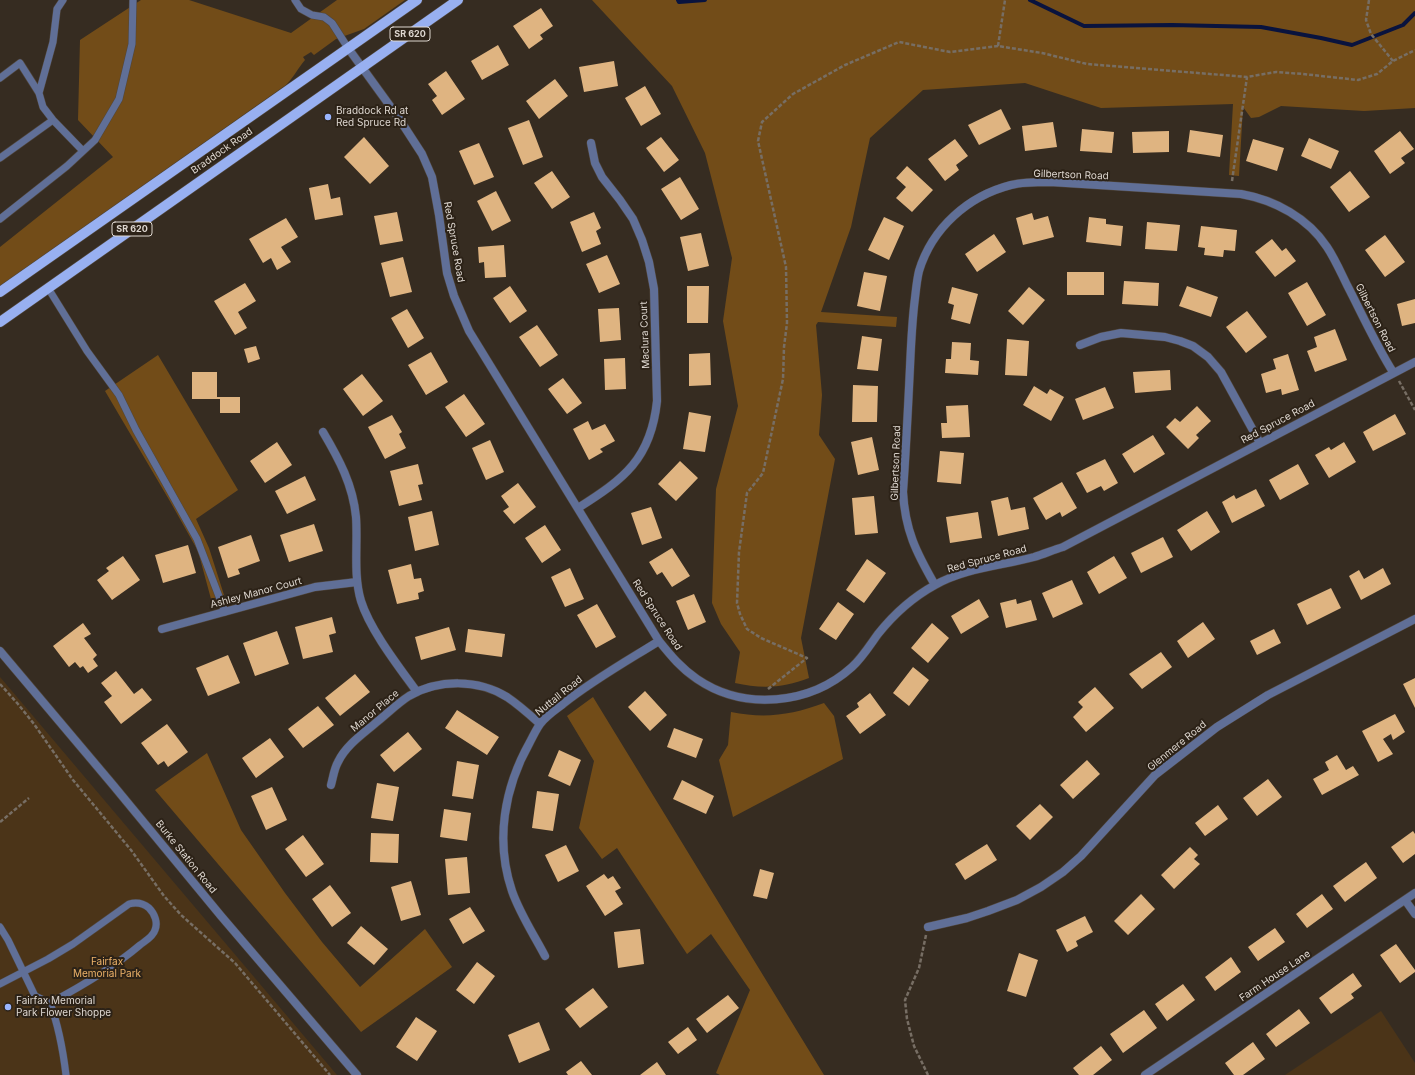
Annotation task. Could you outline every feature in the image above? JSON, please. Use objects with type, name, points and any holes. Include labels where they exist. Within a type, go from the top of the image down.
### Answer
[{"type":"main road","name":"Braddock Road","points":[[0,292],[417,0]]},
{"type":"main road","name":"Braddock Road","points":[[0,322],[458,0]]},
{"type":"street","name":"Red Spruce Road","points":[[348,48],[398,117],[422,154],[432,178],[447,273],[454,296],[469,331],[659,641],[672,657],[698,680],[722,692],[735,696],[755,700],[771,700],[793,697],[808,693],[832,682],[857,662],[893,616],[911,600],[935,585],[952,577],[1035,557],[1062,546],[1393,372],[1415,362]]},
{"type":"street","name":"Maclura Court","points":[[578,508],[609,488],[622,477],[643,452],[656,416],[657,401],[654,289],[649,262],[633,219],[602,177],[595,163],[591,143]]},
{"type":"street","name":"Gilbertson Road","points":[[935,585],[919,557],[912,540],[907,522],[903,492],[913,317],[918,278],[924,258],[931,244],[943,228],[968,204],[992,191],[1012,185],[1031,182],[1050,182],[1241,194],[1276,204],[1296,215],[1328,248],[1393,372]]},
{"type":"street","points":[[1080,345],[1101,337],[1121,333],[1165,337],[1193,346],[1208,357],[1221,372],[1260,443]]},
{"type":"street","points":[[323,432],[348,480],[356,516],[357,582],[362,602],[374,629],[417,692]]},
{"type":"street","name":"Ashley Manor Court","points":[[162,629],[315,588],[357,582]]},
{"type":"street","name":"Glenmere Road","points":[[928,927],[967,918],[988,911],[1017,900],[1041,887],[1063,872],[1081,856],[1155,775],[1217,727],[1268,696],[1415,620]]},
{"type":"street","name":"Nuttall Road","points":[[546,956],[523,916],[512,892],[505,866],[503,839],[505,807],[512,780],[521,758],[540,724],[552,712],[581,689],[659,641]]},
{"type":"street","name":"Burke Station Road","points":[[0,650],[114,785],[221,916],[357,1075]]},
{"type":"street","name":"Manor Place","points":[[331,785],[337,762],[351,744],[402,701],[431,686],[447,683],[467,684],[486,688],[506,697],[540,724]]},
{"type":"street","name":"Farm House Lane","points":[[1145,1075],[1415,893]]},
{"type":"street","points":[[1405,900],[1415,914]]},
{"type":"lane","points":[[39,93],[53,42],[58,9],[63,0]]},
{"type":"lane","points":[[0,219],[67,166],[94,140],[119,99],[132,44],[133,0]]},
{"type":"lane","points":[[295,0],[306,12],[324,18],[332,23],[348,48]]},
{"type":"lane","points":[[0,78],[20,63],[39,93],[43,107],[83,151]]},
{"type":"lane","points":[[0,158],[54,120]]},
{"type":"lane","points":[[48,288],[87,351],[119,395],[136,430],[197,539],[225,612]]},
{"type":"lane","points":[[0,984],[73,944],[129,904],[135,902],[149,908],[157,923],[156,930],[152,936],[90,982],[50,1003]]},
{"type":"lane","points":[[0,927],[8,940],[35,996],[50,1003],[63,1045],[66,1075]]},
{"type":"path","points":[[998,46],[1005,0]]},
{"type":"path","points":[[1369,0],[1366,20],[1371,34],[1393,61]]},
{"type":"path","points":[[755,700],[807,658],[761,638],[747,630],[737,603],[739,552],[747,493],[764,473],[783,379],[784,347],[787,323],[786,267],[758,141],[762,122],[793,94],[845,65],[899,42],[950,52],[998,46],[1042,53],[1087,64],[1246,77],[1276,72],[1358,80],[1377,74],[1393,61],[1415,50]]},
{"type":"path","points":[[1232,181],[1246,77]]},
{"type":"path","points":[[1393,372],[1415,410]]},
{"type":"path","points":[[0,684],[34,724],[73,780],[131,850],[164,896],[182,915],[235,963],[330,1075]]},
{"type":"path","points":[[0,822],[29,798]]},
{"type":"path","points":[[928,927],[919,968],[905,1000],[907,1020],[914,1046],[928,1075]]},
{"type":"green space","name":"Fairfax Memorial Park","points":[[0,677],[337,1075],[0,1075]]},
{"type":"green space","points":[[1381,1011],[1415,1063],[1415,1075],[1285,1075]]},
{"type":"shaded area","points":[[141,0],[189,0],[291,33],[337,0],[405,0],[364,29],[336,39],[314,55],[311,52],[303,57],[305,60],[286,85],[0,286],[0,247],[113,157],[78,120],[80,40]]},
{"type":"shaded area","points":[[592,0],[1415,0],[1415,108],[1364,111],[1281,106],[1259,117],[1251,118],[1243,107],[1239,176],[1229,175],[1233,104],[1101,108],[1025,83],[923,90],[870,138],[851,227],[821,312],[897,317],[896,327],[818,322],[816,325],[822,395],[819,435],[835,459],[801,638],[809,678],[781,686],[763,687],[745,685],[735,683],[740,652],[721,624],[712,603],[716,489],[738,406],[723,321],[732,258],[705,153],[672,86]]},
{"type":"shaded area","points":[[158,355],[238,490],[196,519],[209,548],[224,595],[211,599],[198,551],[105,391]]},
{"type":"shaded area","points":[[593,697],[824,1075],[720,1075],[716,1073],[750,990],[711,934],[687,954],[617,848],[602,859],[579,828],[594,761],[567,716]]},
{"type":"shaded area","points":[[824,703],[834,716],[843,759],[733,817],[719,760],[728,745],[731,712],[755,715],[778,715]]},
{"type":"shaded area","points":[[207,753],[241,830],[285,893],[322,942],[360,987],[425,929],[452,967],[361,1032],[155,790]]},
{"type":"building","points":[[541,8],[553,26],[540,35],[543,39],[529,49],[513,26]]},
{"type":"building","points":[[498,45],[509,65],[482,80],[471,61]]},
{"type":"building","points":[[614,61],[618,86],[584,92],[579,67]]},
{"type":"building","points":[[446,71],[465,99],[442,115],[432,100],[437,96],[428,84]]},
{"type":"building","points":[[555,79],[568,96],[539,119],[526,101]]},
{"type":"building","points":[[645,86],[661,114],[641,126],[625,98]]},
{"type":"building","points":[[1001,109],[1011,129],[979,145],[968,125]]},
{"type":"building","points":[[529,120],[543,157],[523,165],[508,128]]},
{"type":"building","points":[[1053,122],[1057,147],[1025,151],[1022,126]]},
{"type":"building","points":[[1082,129],[1114,132],[1112,153],[1080,151]]},
{"type":"building","points":[[1190,130],[1223,135],[1220,157],[1187,152]]},
{"type":"building","points":[[1169,131],[1169,152],[1133,153],[1132,132]]},
{"type":"building","points":[[1400,131],[1414,149],[1401,158],[1405,163],[1390,174],[1374,151]]},
{"type":"building","points":[[364,137],[389,166],[370,184],[344,157]]},
{"type":"building","points":[[661,137],[679,160],[664,172],[646,148]]},
{"type":"building","points":[[1309,138],[1339,151],[1331,169],[1301,156]]},
{"type":"building","points":[[955,139],[968,156],[956,165],[959,170],[945,181],[928,159]]},
{"type":"building","points":[[1253,139],[1284,148],[1277,171],[1246,161]]},
{"type":"building","points":[[479,143],[494,177],[474,185],[459,151]]},
{"type":"building","points":[[907,166],[933,190],[912,212],[896,198],[906,187],[896,178]]},
{"type":"building","points":[[552,171],[570,197],[552,209],[534,183]]},
{"type":"building","points":[[1350,171],[1370,197],[1349,212],[1330,187]]},
{"type":"building","points":[[680,177],[699,209],[681,220],[661,189]]},
{"type":"building","points":[[328,184],[331,199],[340,197],[343,215],[315,220],[309,188]]},
{"type":"building","points":[[496,191],[511,221],[492,231],[477,201]]},
{"type":"building","points":[[397,212],[403,241],[380,245],[374,216]]},
{"type":"building","points":[[594,212],[601,228],[596,231],[601,244],[582,252],[570,222]]},
{"type":"building","points":[[1032,213],[1034,220],[1048,216],[1054,237],[1023,245],[1016,218]]},
{"type":"building","points":[[884,217],[904,226],[889,260],[868,250]]},
{"type":"building","points":[[1089,217],[1106,219],[1106,224],[1123,226],[1121,246],[1086,242]]},
{"type":"building","points":[[286,218],[298,237],[281,247],[291,262],[277,270],[271,258],[263,263],[249,239]]},
{"type":"building","points":[[1147,222],[1180,225],[1177,251],[1145,249]]},
{"type":"building","points":[[1201,226],[1237,230],[1235,251],[1224,250],[1223,257],[1204,255],[1205,248],[1198,247]]},
{"type":"building","points":[[701,233],[709,266],[688,271],[680,237]]},
{"type":"building","points":[[994,234],[1006,252],[977,272],[965,254]]},
{"type":"building","points":[[1385,235],[1405,262],[1385,277],[1365,250]]},
{"type":"building","points":[[1272,239],[1282,251],[1286,248],[1296,261],[1275,277],[1255,252]]},
{"type":"building","points":[[504,245],[506,277],[485,278],[484,262],[479,263],[478,247]]},
{"type":"building","points":[[607,255],[620,284],[599,293],[586,264]]},
{"type":"building","points":[[403,257],[412,292],[390,297],[381,263]]},
{"type":"building","points":[[864,272],[887,276],[880,311],[857,306]]},
{"type":"building","points":[[1067,272],[1104,272],[1104,295],[1067,295]]},
{"type":"building","points":[[1124,281],[1159,283],[1158,306],[1122,304]]},
{"type":"building","points":[[1307,282],[1326,315],[1307,326],[1288,293]]},
{"type":"building","points":[[245,283],[256,301],[238,312],[247,328],[235,335],[214,301]]},
{"type":"building","points":[[510,286],[527,311],[510,323],[493,298]]},
{"type":"building","points":[[687,286],[709,286],[708,323],[687,323]]},
{"type":"building","points":[[1187,286],[1218,297],[1211,317],[1179,306]]},
{"type":"building","points":[[952,287],[978,294],[970,324],[951,319],[954,305],[948,303]]},
{"type":"building","points":[[1029,287],[1045,300],[1023,325],[1008,311]]},
{"type":"building","points":[[1415,299],[1415,323],[1402,326],[1397,304]]},
{"type":"building","points":[[619,308],[621,340],[600,342],[598,309]]},
{"type":"building","points":[[407,309],[424,338],[408,348],[391,318]]},
{"type":"building","points":[[1247,311],[1267,337],[1246,353],[1226,327]]},
{"type":"building","points":[[537,325],[558,355],[540,367],[519,337]]},
{"type":"building","points":[[1335,329],[1347,360],[1315,372],[1307,351],[1317,347],[1314,337]]},
{"type":"building","points":[[862,336],[882,339],[878,371],[857,369]]},
{"type":"building","points":[[1007,339],[1029,341],[1027,376],[1005,375]]},
{"type":"building","points":[[952,342],[971,343],[970,360],[979,361],[978,375],[945,373],[946,359],[951,359]]},
{"type":"building","points":[[256,346],[260,359],[248,363],[244,349]]},
{"type":"building","points":[[431,352],[448,382],[426,395],[408,365]]},
{"type":"building","points":[[710,353],[711,385],[689,386],[689,354]]},
{"type":"building","points":[[1288,354],[1299,390],[1282,395],[1281,389],[1266,393],[1261,374],[1276,369],[1273,359]]},
{"type":"building","points":[[625,358],[626,389],[605,390],[604,359]]},
{"type":"building","points":[[1170,370],[1171,390],[1135,393],[1133,372]]},
{"type":"building","points":[[192,372],[217,372],[217,397],[240,397],[240,413],[220,413],[220,399],[192,399]]},
{"type":"building","points":[[362,374],[383,401],[363,416],[343,389]]},
{"type":"building","points":[[563,378],[582,403],[567,414],[548,389]]},
{"type":"building","points":[[853,385],[878,386],[877,422],[852,422]]},
{"type":"building","points":[[1034,386],[1047,394],[1050,389],[1064,397],[1051,421],[1023,405]]},
{"type":"building","points":[[1105,387],[1114,408],[1083,420],[1075,399]]},
{"type":"building","points":[[464,394],[485,424],[466,437],[445,407]]},
{"type":"building","points":[[968,405],[970,437],[942,438],[941,423],[947,423],[946,406]]},
{"type":"building","points":[[1197,406],[1211,421],[1196,435],[1199,438],[1188,449],[1166,427],[1175,418],[1180,422]]},
{"type":"building","points":[[689,412],[711,416],[705,452],[683,449]]},
{"type":"building","points":[[1395,414],[1406,434],[1373,451],[1363,432]]},
{"type":"building","points":[[392,415],[402,432],[399,434],[406,448],[385,459],[368,427]]},
{"type":"building","points":[[588,421],[592,430],[605,424],[615,441],[600,449],[603,452],[589,460],[573,429]]},
{"type":"building","points":[[1153,435],[1165,454],[1134,473],[1122,454]]},
{"type":"building","points":[[872,437],[879,470],[858,475],[851,442]]},
{"type":"building","points":[[490,440],[504,472],[486,480],[472,448]]},
{"type":"building","points":[[277,442],[292,465],[265,483],[250,461]]},
{"type":"building","points":[[1344,442],[1356,462],[1329,478],[1315,455],[1329,447],[1331,450]]},
{"type":"building","points":[[940,451],[964,453],[961,484],[937,482]]},
{"type":"building","points":[[1105,459],[1118,483],[1104,491],[1101,486],[1087,493],[1076,473]]},
{"type":"building","points":[[680,461],[698,478],[676,501],[658,484]]},
{"type":"building","points":[[418,464],[423,484],[418,485],[422,500],[399,506],[390,471]]},
{"type":"building","points":[[1298,464],[1309,484],[1280,500],[1269,480]]},
{"type":"building","points":[[305,476],[316,500],[287,514],[275,491]]},
{"type":"building","points":[[1062,482],[1077,508],[1062,517],[1060,512],[1046,520],[1033,498]]},
{"type":"building","points":[[518,483],[536,507],[514,524],[503,511],[509,507],[501,496]]},
{"type":"building","points":[[1256,489],[1265,506],[1232,523],[1222,502],[1234,495],[1236,499]]},
{"type":"building","points":[[874,496],[878,533],[855,535],[852,498]]},
{"type":"building","points":[[1008,497],[1011,510],[1025,507],[1029,529],[998,536],[991,501]]},
{"type":"building","points":[[651,507],[662,538],[642,545],[631,513]]},
{"type":"building","points":[[432,511],[439,545],[415,551],[408,517]]},
{"type":"building","points":[[1207,511],[1220,532],[1191,551],[1177,530]]},
{"type":"building","points":[[978,512],[982,538],[950,543],[946,517]]},
{"type":"building","points":[[314,524],[323,551],[289,562],[280,535]]},
{"type":"building","points":[[545,525],[561,550],[542,563],[525,538]]},
{"type":"building","points":[[251,535],[260,561],[238,569],[240,574],[228,578],[218,547]]},
{"type":"building","points":[[1163,537],[1173,557],[1141,573],[1131,553]]},
{"type":"building","points":[[188,545],[196,573],[163,583],[155,555]]},
{"type":"building","points":[[672,548],[690,576],[672,587],[662,572],[657,575],[649,562]]},
{"type":"building","points":[[123,556],[140,580],[112,600],[97,580],[109,571],[106,568]]},
{"type":"building","points":[[1114,556],[1127,578],[1099,594],[1087,572]]},
{"type":"building","points":[[867,559],[886,573],[864,603],[846,590]]},
{"type":"building","points":[[411,564],[414,579],[421,578],[424,591],[418,593],[419,599],[397,604],[388,570]]},
{"type":"building","points":[[570,568],[584,599],[565,607],[551,577]]},
{"type":"building","points":[[1383,568],[1391,584],[1361,600],[1349,576],[1359,570],[1364,579]]},
{"type":"building","points":[[1072,580],[1083,604],[1053,618],[1042,593]]},
{"type":"building","points":[[1331,588],[1341,608],[1307,625],[1297,604]]},
{"type":"building","points":[[694,594],[706,622],[688,630],[676,601]]},
{"type":"building","points":[[979,599],[989,617],[961,634],[951,616]]},
{"type":"building","points":[[1016,599],[1017,604],[1031,600],[1037,620],[1006,628],[1000,603]]},
{"type":"building","points":[[838,602],[854,614],[836,640],[819,629]]},
{"type":"building","points":[[597,604],[616,637],[596,648],[577,615]]},
{"type":"building","points":[[332,617],[336,633],[329,635],[333,652],[303,659],[295,627]]},
{"type":"building","points":[[1203,622],[1215,639],[1188,658],[1177,641]]},
{"type":"building","points":[[83,623],[91,634],[84,638],[97,655],[93,659],[98,666],[88,673],[83,666],[80,668],[75,662],[69,667],[53,646]]},
{"type":"building","points":[[932,623],[949,638],[928,663],[911,648]]},
{"type":"building","points":[[449,627],[456,650],[421,660],[415,637]]},
{"type":"building","points":[[468,629],[505,634],[502,657],[465,652]]},
{"type":"building","points":[[1274,629],[1281,643],[1257,655],[1250,641]]},
{"type":"building","points":[[277,631],[289,664],[255,676],[243,643]]},
{"type":"building","points":[[1161,652],[1172,667],[1142,689],[1129,674]]},
{"type":"building","points":[[228,655],[240,683],[208,696],[196,668]]},
{"type":"building","points":[[913,667],[929,680],[909,706],[893,693]]},
{"type":"building","points":[[116,671],[134,694],[142,688],[152,700],[121,724],[104,702],[112,696],[101,683]]},
{"type":"building","points":[[355,674],[370,692],[340,716],[325,698]]},
{"type":"building","points":[[1415,678],[1415,708],[1403,684]]},
{"type":"building","points":[[1095,687],[1114,708],[1086,732],[1073,717],[1083,707],[1078,702]]},
{"type":"building","points":[[645,691],[667,715],[650,731],[628,707]]},
{"type":"building","points":[[870,693],[886,715],[860,734],[846,716],[859,707],[857,703]]},
{"type":"building","points":[[318,706],[334,725],[303,748],[288,729]]},
{"type":"building","points":[[457,710],[499,737],[487,755],[445,728]]},
{"type":"building","points":[[1395,714],[1405,732],[1393,740],[1391,734],[1383,739],[1393,754],[1378,762],[1362,731]]},
{"type":"building","points":[[167,724],[188,752],[168,767],[164,761],[158,765],[141,743]]},
{"type":"building","points":[[674,728],[703,739],[696,758],[667,747]]},
{"type":"building","points":[[408,732],[422,749],[394,772],[380,755]]},
{"type":"building","points":[[270,738],[284,757],[256,778],[242,758]]},
{"type":"building","points":[[559,750],[581,760],[570,786],[548,776]]},
{"type":"building","points":[[1337,755],[1346,770],[1353,766],[1359,775],[1322,795],[1313,779],[1329,770],[1325,762]]},
{"type":"building","points":[[1087,760],[1100,774],[1073,799],[1060,785]]},
{"type":"building","points":[[457,761],[479,765],[473,799],[452,796]]},
{"type":"building","points":[[1268,779],[1282,797],[1257,816],[1243,798]]},
{"type":"building","points":[[682,780],[714,796],[706,814],[673,799]]},
{"type":"building","points":[[377,783],[399,787],[393,821],[371,818]]},
{"type":"building","points":[[272,787],[287,820],[266,830],[251,796]]},
{"type":"building","points":[[537,791],[559,794],[553,831],[532,828]]},
{"type":"building","points":[[1040,804],[1053,817],[1030,840],[1016,826]]},
{"type":"building","points":[[1218,805],[1228,819],[1205,836],[1195,823]]},
{"type":"building","points":[[444,809],[471,813],[467,841],[440,837]]},
{"type":"building","points":[[1413,831],[1415,834],[1415,854],[1403,863],[1391,847]]},
{"type":"building","points":[[371,833],[399,834],[398,863],[370,862]]},
{"type":"building","points":[[303,835],[324,864],[306,877],[285,849]]},
{"type":"building","points":[[987,844],[997,860],[965,880],[955,864]]},
{"type":"building","points":[[566,845],[579,871],[558,882],[545,855]]},
{"type":"building","points":[[1190,847],[1198,855],[1194,859],[1200,864],[1174,889],[1161,875]]},
{"type":"building","points":[[467,857],[470,893],[448,895],[445,859]]},
{"type":"building","points":[[1366,862],[1377,878],[1345,902],[1333,886]]},
{"type":"building","points":[[760,869],[774,873],[767,899],[753,896]]},
{"type":"building","points":[[604,874],[608,879],[613,876],[621,888],[615,891],[623,904],[605,916],[586,886]]},
{"type":"building","points":[[411,881],[421,915],[401,921],[391,887]]},
{"type":"building","points":[[330,885],[351,913],[332,927],[312,899]]},
{"type":"building","points":[[1141,894],[1155,909],[1128,935],[1114,921]]},
{"type":"building","points":[[1322,894],[1333,909],[1307,928],[1296,914]]},
{"type":"building","points":[[470,907],[485,931],[463,944],[449,919]]},
{"type":"building","points":[[1085,916],[1093,932],[1076,941],[1078,946],[1067,952],[1056,930]]},
{"type":"building","points":[[361,926],[388,949],[374,965],[347,943]]},
{"type":"building","points":[[1275,928],[1285,942],[1258,961],[1248,947]]},
{"type":"building","points":[[640,929],[644,964],[618,968],[614,932]]},
{"type":"building","points":[[1396,944],[1415,970],[1415,972],[1400,983],[1380,955]]},
{"type":"building","points":[[1019,953],[1038,960],[1026,997],[1007,991]]},
{"type":"building","points":[[1231,957],[1241,972],[1215,991],[1205,977]]},
{"type":"building","points":[[477,962],[495,976],[474,1004],[456,990]]},
{"type":"building","points":[[1353,973],[1362,986],[1351,994],[1354,998],[1331,1014],[1319,998]]},
{"type":"building","points":[[1183,984],[1195,1000],[1167,1021],[1155,1004]]},
{"type":"building","points":[[593,988],[608,1007],[580,1028],[565,1009]]},
{"type":"building","points":[[728,995],[739,1008],[707,1033],[696,1019]]},
{"type":"building","points":[[1299,1009],[1310,1023],[1276,1047],[1266,1034]]},
{"type":"building","points":[[1144,1010],[1157,1028],[1123,1053],[1110,1034]]},
{"type":"building","points":[[416,1017],[437,1031],[417,1061],[396,1047]]},
{"type":"building","points":[[539,1022],[550,1050],[519,1063],[508,1035]]},
{"type":"building","points":[[688,1027],[697,1040],[678,1054],[668,1042]]},
{"type":"building","points":[[1253,1042],[1265,1059],[1243,1075],[1234,1075],[1225,1063]]},
{"type":"building","points":[[1101,1046],[1112,1060],[1093,1075],[1079,1075],[1073,1068]]},
{"type":"building","points":[[581,1061],[592,1075],[568,1075],[566,1072]]},
{"type":"building","points":[[657,1062],[666,1075],[640,1075]]},
{"type":"waterway","points":[[678,0],[679,2],[705,0]]},
{"type":"waterway","points":[[1030,0],[1084,26],[1172,25],[1261,27],[1352,45],[1403,25],[1415,13]]},
{"type":"place","name":"Braddock Rd at Red Spruce Rd","points":[[328,117]]},
{"type":"place","name":"Fairfax Memorial Park Flower Shoppe","points":[[8,1007]]}]
